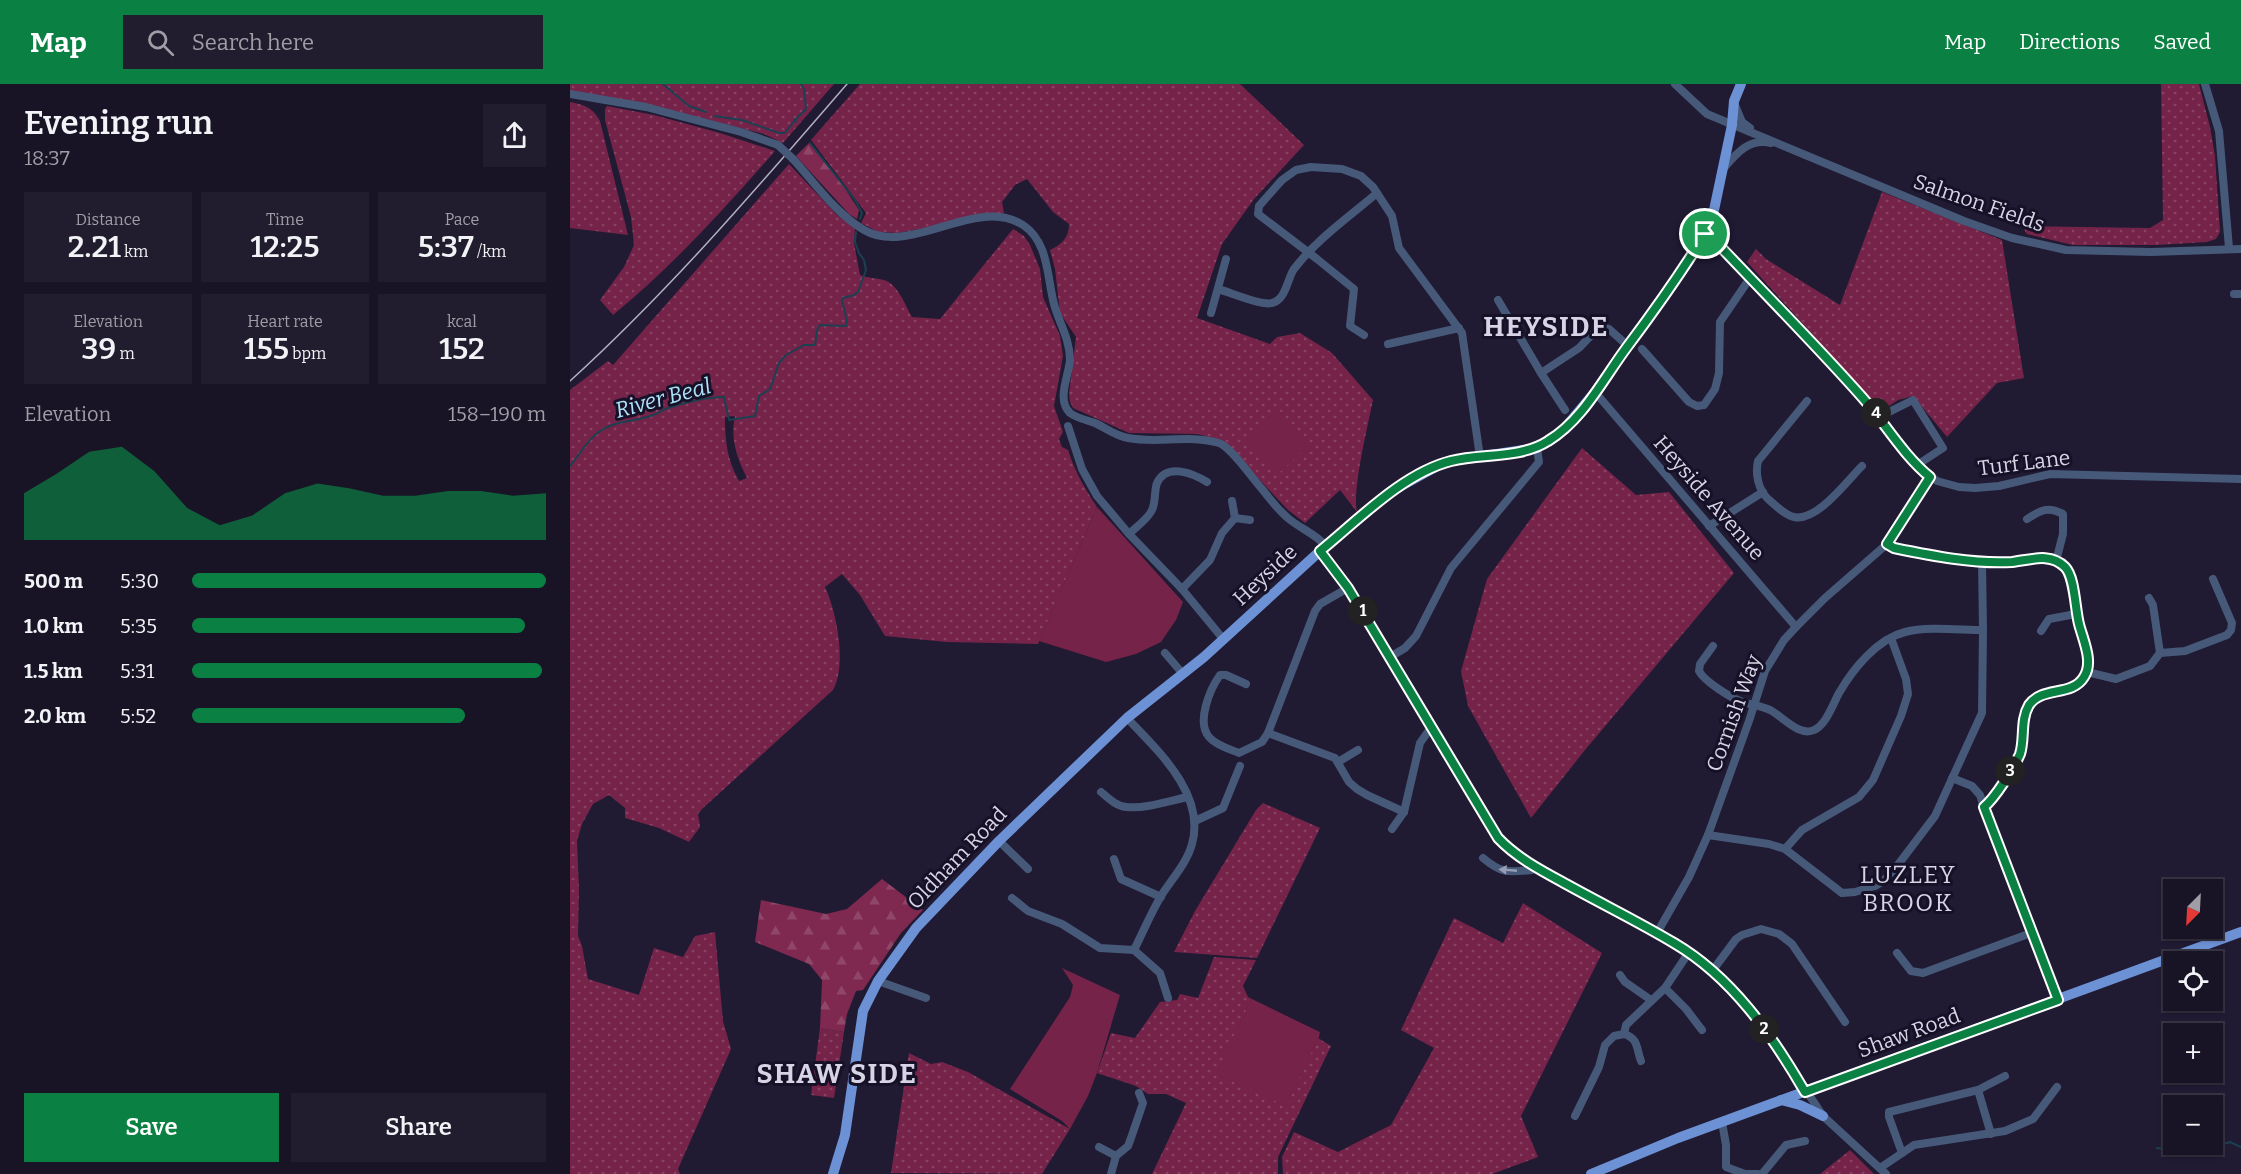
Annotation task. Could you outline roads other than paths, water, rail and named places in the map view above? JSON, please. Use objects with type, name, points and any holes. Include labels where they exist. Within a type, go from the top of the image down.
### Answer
[{"type":"main road","name":"Heyside","points":[[1224,640],[1323,548],[1390,492],[1439,465],[1461,459],[1480,458],[1537,447],[1550,440],[1569,424],[1628,346],[1705,234],[1714,210],[1732,125],[1734,101],[1741,84]]},
{"type":"main road","name":"Oldham Road","points":[[833,1174],[846,1135],[863,1011],[878,981],[916,928],[999,841],[1128,718],[1224,640]]},
{"type":"main road","name":"Shaw Road","points":[[1591,1174],[1781,1100],[2241,932]]},
{"type":"main road","points":[[1781,1100],[1823,1116]]},
{"type":"street","name":"Salmon Fields","points":[[1675,84],[1707,114],[1964,222],[2012,238],[2066,250],[2151,252],[2241,249]]},
{"type":"street","points":[[2205,84],[2219,131],[2229,248]]},
{"type":"street","points":[[570,94],[624,102],[741,132],[778,145],[844,214],[865,231],[877,236],[893,237],[994,217],[1014,220],[1028,229],[1043,253],[1052,288],[1053,303],[1068,342],[1069,366],[1064,393],[1065,403],[1070,412],[1128,439],[1202,440],[1221,444],[1288,519],[1322,541],[1323,548],[1498,838],[1536,867],[1657,933],[1713,970],[1768,1033],[1823,1116],[1883,1171],[1914,1145],[2005,1131],[2033,1119],[2057,1087]]},
{"type":"street","name":"Salmon Fields","points":[[1734,101],[1742,122],[1761,136]]},
{"type":"street","name":"Salmon Fields","points":[[1722,170],[1740,150],[1752,143],[1766,142],[1786,146]]},
{"type":"street","points":[[1364,335],[1350,326],[1354,290],[1258,214],[1258,206],[1282,180],[1296,170],[1311,167],[1342,169],[1360,176],[1377,193],[1392,216],[1399,248],[1462,333],[1480,458]]},
{"type":"street","points":[[1218,289],[1272,304],[1285,291],[1291,273],[1308,252],[1377,193]]},
{"type":"street","name":"Turf Lane","points":[[1705,234],[1717,243],[1879,417],[1917,465],[1930,477],[1943,484],[1975,488],[1999,486],[2050,474],[2241,479]]},
{"type":"street","points":[[1211,313],[1226,259]]},
{"type":"street","points":[[1642,349],[1689,402],[1697,406],[1704,405],[1719,380],[1720,322],[1750,278]]},
{"type":"street","points":[[1498,300],[1565,410]]},
{"type":"street","points":[[1541,373],[1579,348],[1599,327],[1609,329],[1628,346]]},
{"type":"street","points":[[1388,344],[1459,328]]},
{"type":"street","name":"Heyside Avenue","points":[[1595,392],[1796,627]]},
{"type":"street","points":[[1879,417],[1913,400],[1943,448],[1917,465]]},
{"type":"street","points":[[1807,401],[1758,461],[1755,471],[1763,492],[1790,516],[1805,517],[1820,509],[1862,466]]},
{"type":"street","points":[[1068,426],[1088,482],[1107,510],[1182,589],[1224,640]]},
{"type":"street","points":[[1390,657],[1405,648],[1416,636],[1451,568],[1539,462],[1537,447]]},
{"type":"street","points":[[1129,534],[1152,510],[1157,483],[1167,474],[1185,472],[1207,483]]},
{"type":"street","name":"Cornish Way","points":[[1657,933],[1689,877],[1708,835],[1746,730],[1764,670],[1784,640],[1796,627],[1825,598],[1887,544],[1930,477]]},
{"type":"street","points":[[1709,526],[1763,492]]},
{"type":"street","points":[[1232,501],[1235,518]]},
{"type":"street","points":[[2027,519],[2042,510],[2053,509],[2063,514],[2063,534],[2056,561]]},
{"type":"street","points":[[1182,589],[1210,560],[1222,533],[1235,518]]},
{"type":"street","points":[[1235,518],[1250,520]]},
{"type":"street","points":[[1887,544],[1894,548],[1919,553],[1982,562],[2012,562],[2048,558],[2065,567],[2071,578],[2076,614],[2089,661],[2087,672],[2075,686],[2040,696],[2029,705],[2020,754],[2003,783],[1984,807]]},
{"type":"street","points":[[1708,835],[1769,844],[1785,849],[1842,893],[1855,892],[1883,881],[1935,816],[1982,713],[1982,562]]},
{"type":"street","points":[[2160,653],[2185,651],[2229,633],[2232,623],[2213,579]]},
{"type":"street","points":[[1246,684],[1226,675],[1220,675],[1204,714],[1207,735],[1215,742],[1239,753],[1262,742],[1268,733],[1315,611],[1320,604],[1348,588]]},
{"type":"street","points":[[2087,672],[2115,679],[2150,666],[2160,653],[2153,605],[2149,598]]},
{"type":"street","points":[[2041,631],[2049,619],[2076,614]]},
{"type":"street","points":[[1713,646],[1700,664],[1700,674],[1730,696],[1770,710],[1802,731],[1815,730],[1859,664],[1891,638],[1906,632],[1921,630],[1983,630]]},
{"type":"street","points":[[1785,849],[1802,830],[1859,797],[1873,780],[1901,716],[1908,694],[1906,680],[1891,638]]},
{"type":"street","points":[[1165,653],[1182,674]]},
{"type":"street","points":[[1128,718],[1175,771],[1188,797],[1195,821],[1192,846],[1161,897],[1134,950]]},
{"type":"street","points":[[1392,829],[1404,812],[1420,743],[1432,726]]},
{"type":"street","points":[[1268,733],[1337,760],[1349,782],[1357,789],[1404,812]]},
{"type":"street","points":[[1337,760],[1358,750]]},
{"type":"street","points":[[1195,821],[1223,808],[1240,766]]},
{"type":"street","points":[[1952,778],[1972,786],[1980,795],[2058,1000]]},
{"type":"street","points":[[1101,792],[1110,801],[1124,807],[1155,804],[1188,797]]},
{"type":"street","points":[[999,841],[1028,869]]},
{"type":"street","points":[[1482,858],[1503,872],[1532,870],[1536,867]]},
{"type":"street","points":[[1114,860],[1121,879],[1161,897]]},
{"type":"street","points":[[1012,898],[1028,911],[1062,924],[1100,948],[1134,950],[1160,973],[1168,998]]},
{"type":"street","points":[[1713,970],[1736,939],[1742,935],[1761,929],[1779,934],[1792,944],[1845,1022]]},
{"type":"street","points":[[1897,953],[1911,971],[1923,973],[2031,933]]},
{"type":"street","points":[[1624,1034],[1626,1025],[1665,988],[1689,952]]},
{"type":"street","points":[[1620,975],[1625,982],[1651,999]]},
{"type":"street","points":[[878,981],[926,998]]},
{"type":"street","points":[[1665,988],[1690,1013],[1702,1030]]},
{"type":"street","points":[[1575,1116],[1599,1067],[1605,1045],[1614,1036],[1624,1034],[1631,1037],[1637,1043],[1641,1061]]},
{"type":"street","points":[[1902,1153],[1889,1112],[1978,1090],[2005,1076]]},
{"type":"street","points":[[1978,1090],[1991,1134]]},
{"type":"street","points":[[1111,1174],[1116,1156],[1128,1146],[1131,1138],[1143,1103],[1139,1093]]},
{"type":"street","points":[[1722,1122],[1726,1145],[1726,1167],[1745,1174],[1760,1174],[1786,1145],[1804,1141]]},
{"type":"street","points":[[1099,1147],[1116,1156]]},
{"type":"waterway","points":[[663,84],[689,106],[706,112]]},
{"type":"waterway","name":"River Beal","points":[[796,122],[795,120],[806,109],[804,89],[801,84]]},
{"type":"waterway","points":[[714,116],[742,120],[779,133],[785,133],[795,120]]},
{"type":"waterway","name":"River Beal","points":[[810,143],[855,200],[862,213],[860,219]]},
{"type":"waterway","name":"River Beal","points":[[570,466],[587,443],[606,427],[656,414],[679,405],[702,399],[724,397],[729,420],[755,416],[759,396],[770,389],[779,363],[786,355],[804,345],[815,345],[820,325],[846,326],[842,300],[858,292],[866,270],[855,242],[856,232]]},
{"type":"waterway","points":[[2223,1144],[2230,1142],[2241,1147]]},
{"type":"waterway","points":[[2157,1148],[2163,1149]]},
{"type":"tram line","points":[[570,381],[679,274],[847,84]]},
{"type":"district","name":"HEYSIDE","points":[[1546,327]]},
{"type":"district","name":"LUZLEY BROOK","points":[[1908,889]]},
{"type":"district","name":"SHAW SIDE","points":[[837,1074]]}]
